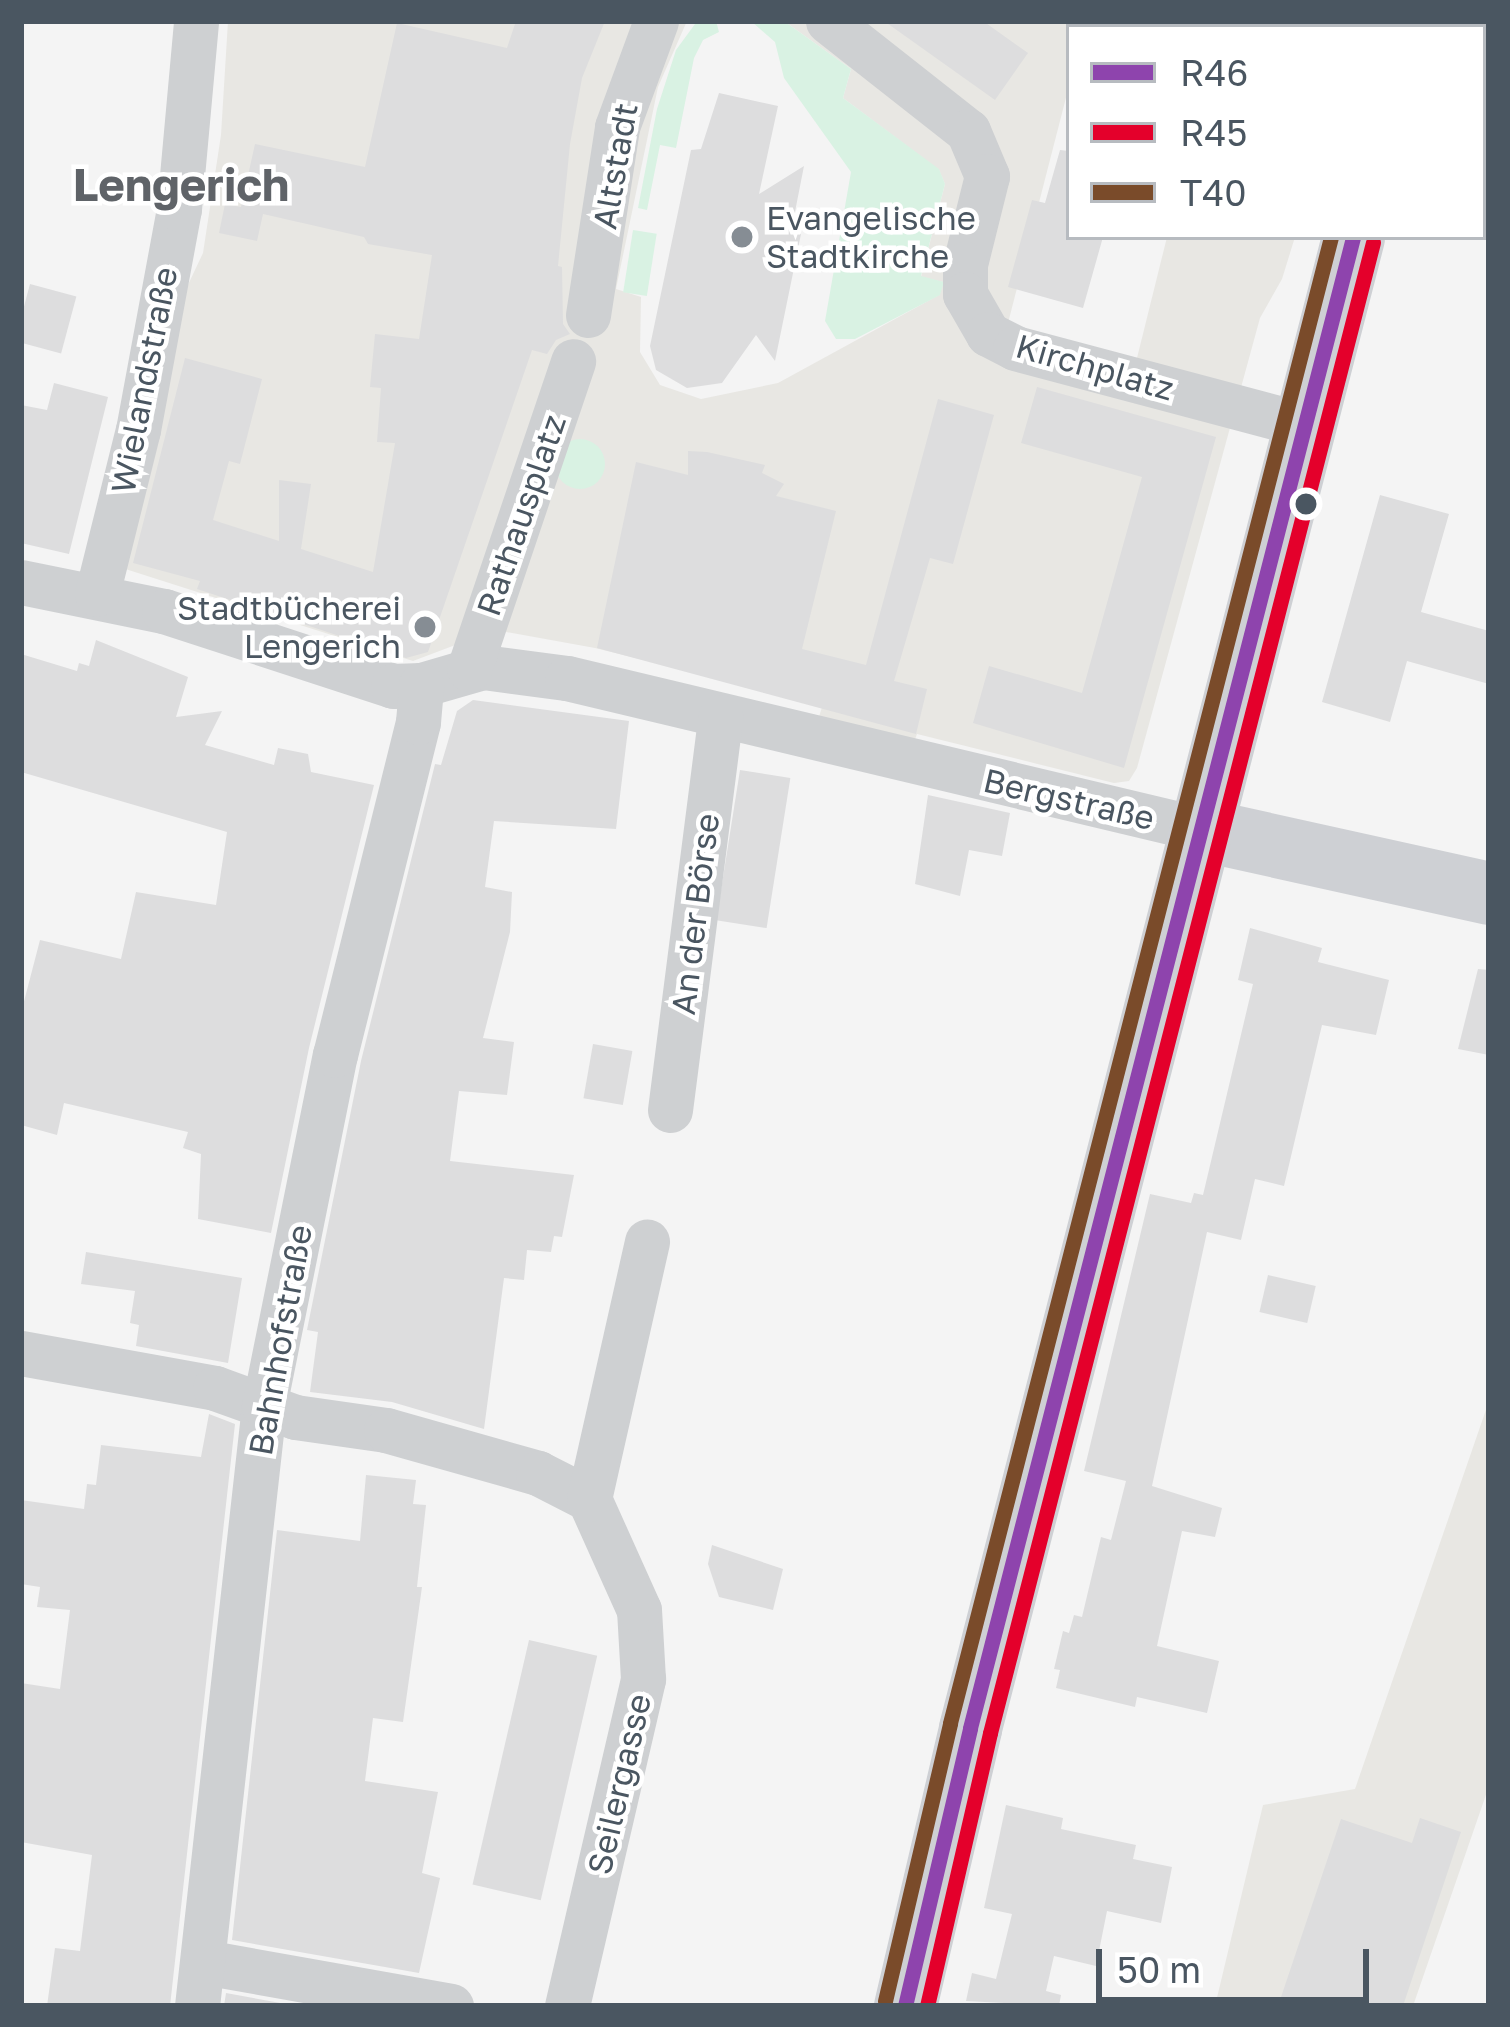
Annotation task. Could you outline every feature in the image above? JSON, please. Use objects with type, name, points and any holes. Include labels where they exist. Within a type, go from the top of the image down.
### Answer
[{"type":"main road","points":[[905,2006],[970,1727],[1352,240]]},
{"type":"main road","name":"Bergstraße","points":[[1200,829],[1489,892]]},
{"type":"street","name":"Wielandstraße","points":[[98,594],[137,430],[178,208],[196,21]]},
{"type":"street","name":"Altstadt","points":[[588,315],[616,127],[656,21]]},
{"type":"street","name":"Kirchplatz","points":[[828,21],[968,131],[987,176],[965,264],[965,294],[988,334],[1015,348],[1305,425]]},
{"type":"street","name":"Rathausplatz","points":[[469,669],[573,361]]},
{"type":"street","name":"Rathausplatz","points":[[21,582],[164,611],[392,686],[421,685],[469,669],[567,678],[720,717]]},
{"type":"street","name":"Bahnhofstraße","points":[[200,1984],[264,1406],[334,1054],[418,722],[421,685]]},
{"type":"street","name":"Bergstraße","points":[[720,717],[1200,829]]},
{"type":"street","name":"An der Börse","points":[[670,1110],[720,717]]},
{"type":"street","points":[[21,1353],[215,1388],[295,1417],[386,1430],[538,1473],[589,1499],[647,1241]]},
{"type":"street","name":"Seilergasse","points":[[567,2006],[643,1678],[640,1610],[589,1499]]},
{"type":"street","points":[[200,1984],[451,2006]]},
{"type":"shaded area","points":[[228,21],[687,21],[658,87],[616,289],[641,297],[640,352],[660,385],[701,399],[778,383],[939,295],[943,282],[921,277],[945,184],[939,170],[843,98],[851,69],[784,21],[1106,21],[1066,24],[1066,98],[1007,327],[1136,362],[1166,240],[1294,240],[1282,279],[1260,318],[1137,768],[1129,781],[1114,783],[917,734],[914,742],[818,720],[823,704],[595,648],[495,630],[413,661],[116,566],[178,306],[203,253],[221,135]]},
{"type":"shaded area","points":[[1221,21],[1373,21],[1373,24]]},
{"type":"shaded area","points":[[1489,1401],[1489,1786],[1413,2006],[1215,2006],[1263,1805],[1355,1789]]},
{"type":"green space","points":[[716,21],[719,32],[703,40],[694,58],[676,148],[660,145],[647,210],[638,208],[657,109],[676,50],[695,24]]},
{"type":"green space","points":[[751,21],[784,21],[851,69],[843,98],[939,169],[945,184],[921,276],[944,282],[940,295],[855,339],[836,339],[825,321],[851,172],[784,78],[775,42]]},
{"type":"green space","points":[[633,230],[657,234],[647,296],[623,292]]},
{"type":"green space","points":[[580,439],[598,446],[605,464],[598,482],[580,489],[562,482],[555,464],[562,446]]},
{"type":"building","points":[[516,21],[605,21],[582,78],[570,144],[558,266],[562,267],[563,324],[570,334],[556,340],[547,354],[532,350],[428,652],[406,658],[197,589],[200,581],[133,563],[185,358],[262,379],[240,464],[229,461],[213,520],[279,541],[279,480],[311,484],[301,549],[373,572],[395,443],[377,442],[381,388],[370,387],[375,334],[419,339],[432,255],[368,244],[364,237],[263,214],[257,241],[219,233],[225,204],[241,207],[255,144],[365,167],[397,23],[507,48]]},
{"type":"building","points":[[884,21],[983,21],[1028,53],[995,100]]},
{"type":"building","name":"Evangelische Stadtkirche","points":[[719,93],[778,106],[759,194],[804,166],[791,232],[801,234],[775,361],[756,335],[722,383],[687,388],[656,370],[650,346],[691,150],[701,149]]},
{"type":"building","points":[[1060,150],[1066,151],[1066,240],[1102,240],[1083,308],[1008,287],[1032,200],[1045,203]]},
{"type":"building","points":[[30,284],[76,296],[61,353],[21,343],[21,318]]},
{"type":"building","points":[[54,383],[108,397],[69,554],[21,543],[21,405],[47,410]]},
{"type":"building","points":[[1037,387],[1216,437],[1124,768],[973,723],[989,666],[1082,693],[1142,477],[1021,443]]},
{"type":"building","points":[[938,399],[994,415],[953,564],[930,558],[894,681],[927,689],[916,734],[597,648],[636,462],[688,475],[688,451],[707,452],[765,465],[762,473],[784,484],[776,496],[836,511],[802,649],[866,665]]},
{"type":"building","points":[[1380,495],[1449,514],[1421,612],[1489,631],[1489,684],[1407,661],[1390,722],[1322,702]]},
{"type":"building","points":[[96,640],[188,677],[176,717],[222,711],[205,745],[274,765],[278,748],[308,754],[311,772],[374,785],[309,1048],[271,1233],[198,1219],[201,1154],[183,1148],[188,1132],[64,1103],[57,1135],[21,1125],[21,1013],[40,940],[121,959],[136,892],[216,905],[227,832],[21,772],[21,654],[77,671],[79,663],[89,666]]},
{"type":"building","points":[[473,700],[629,721],[616,829],[494,821],[485,887],[512,892],[510,932],[483,1038],[514,1042],[507,1095],[459,1091],[450,1161],[574,1175],[562,1237],[554,1236],[551,1252],[527,1250],[524,1280],[504,1278],[484,1429],[392,1402],[310,1392],[318,1332],[307,1330],[361,1061],[435,764],[441,765],[457,711]]},
{"type":"building","points":[[740,770],[790,778],[767,928],[716,920]]},
{"type":"building","points":[[928,795],[1010,813],[1002,856],[969,850],[960,896],[915,884]]},
{"type":"building","points":[[1250,928],[1322,948],[1318,962],[1389,980],[1376,1035],[1322,1025],[1284,1186],[1255,1179],[1241,1240],[1207,1232],[1152,1486],[1222,1508],[1215,1537],[1182,1531],[1157,1646],[1219,1661],[1207,1713],[1137,1697],[1135,1707],[1056,1688],[1060,1670],[1054,1669],[1063,1631],[1069,1633],[1074,1615],[1082,1617],[1101,1537],[1111,1540],[1126,1481],[1084,1471],[1150,1194],[1191,1203],[1194,1193],[1203,1195],[1253,984],[1238,980]]},
{"type":"building","points":[[1478,969],[1489,970],[1489,1055],[1458,1049]]},
{"type":"building","points":[[593,1044],[632,1051],[623,1105],[583,1098]]},
{"type":"building","points":[[86,1252],[242,1278],[228,1363],[136,1346],[139,1325],[130,1323],[135,1291],[81,1284]]},
{"type":"building","points":[[1268,1275],[1316,1286],[1307,1323],[1259,1312]]},
{"type":"building","points":[[209,1414],[235,1424],[170,2006],[47,2006],[55,1948],[80,1951],[92,1855],[21,1842],[21,1683],[60,1689],[70,1610],[37,1607],[40,1587],[21,1584],[21,1500],[84,1509],[87,1484],[96,1485],[101,1445],[201,1457]]},
{"type":"building","points":[[366,1475],[416,1480],[413,1504],[426,1505],[417,1587],[422,1587],[403,1722],[373,1718],[365,1781],[438,1792],[422,1873],[440,1878],[419,1973],[232,1940],[277,1530],[360,1541]]},
{"type":"building","points":[[712,1545],[783,1569],[773,1610],[719,1597],[708,1564]]},
{"type":"building","points":[[529,1640],[597,1656],[541,1900],[473,1885]]},
{"type":"building","points":[[1006,1805],[1063,1818],[1061,1829],[1136,1845],[1133,1859],[1172,1867],[1161,1923],[1107,1911],[1096,1966],[1054,1956],[1046,1991],[1061,1995],[1059,2006],[966,2001],[972,1973],[996,1979],[1012,1914],[984,1908]]},
{"type":"building","points":[[1420,1818],[1461,1832],[1403,2006],[1278,2006],[1341,1819],[1412,1843]]},
{"type":"building","points":[[226,1993],[297,2006],[224,2006]]},
{"type":"transit line","name":"T40","points":[[885,2001],[950,1723],[1330,240]]},
{"type":"transit line","name":"R46","points":[[905,2006],[970,1728],[1352,240]]},
{"type":"transit line","name":"R45","points":[[927,2006],[990,1733],[1373,242]]},
{"type":"place","name":"Evangelische Stadtkirche","points":[[742,237]]},
{"type":"place","name":"Stadtbücherei Lengerich","points":[[425,627]]},
{"type":"district","name":"Lengerich","points":[[181,185]]}]
